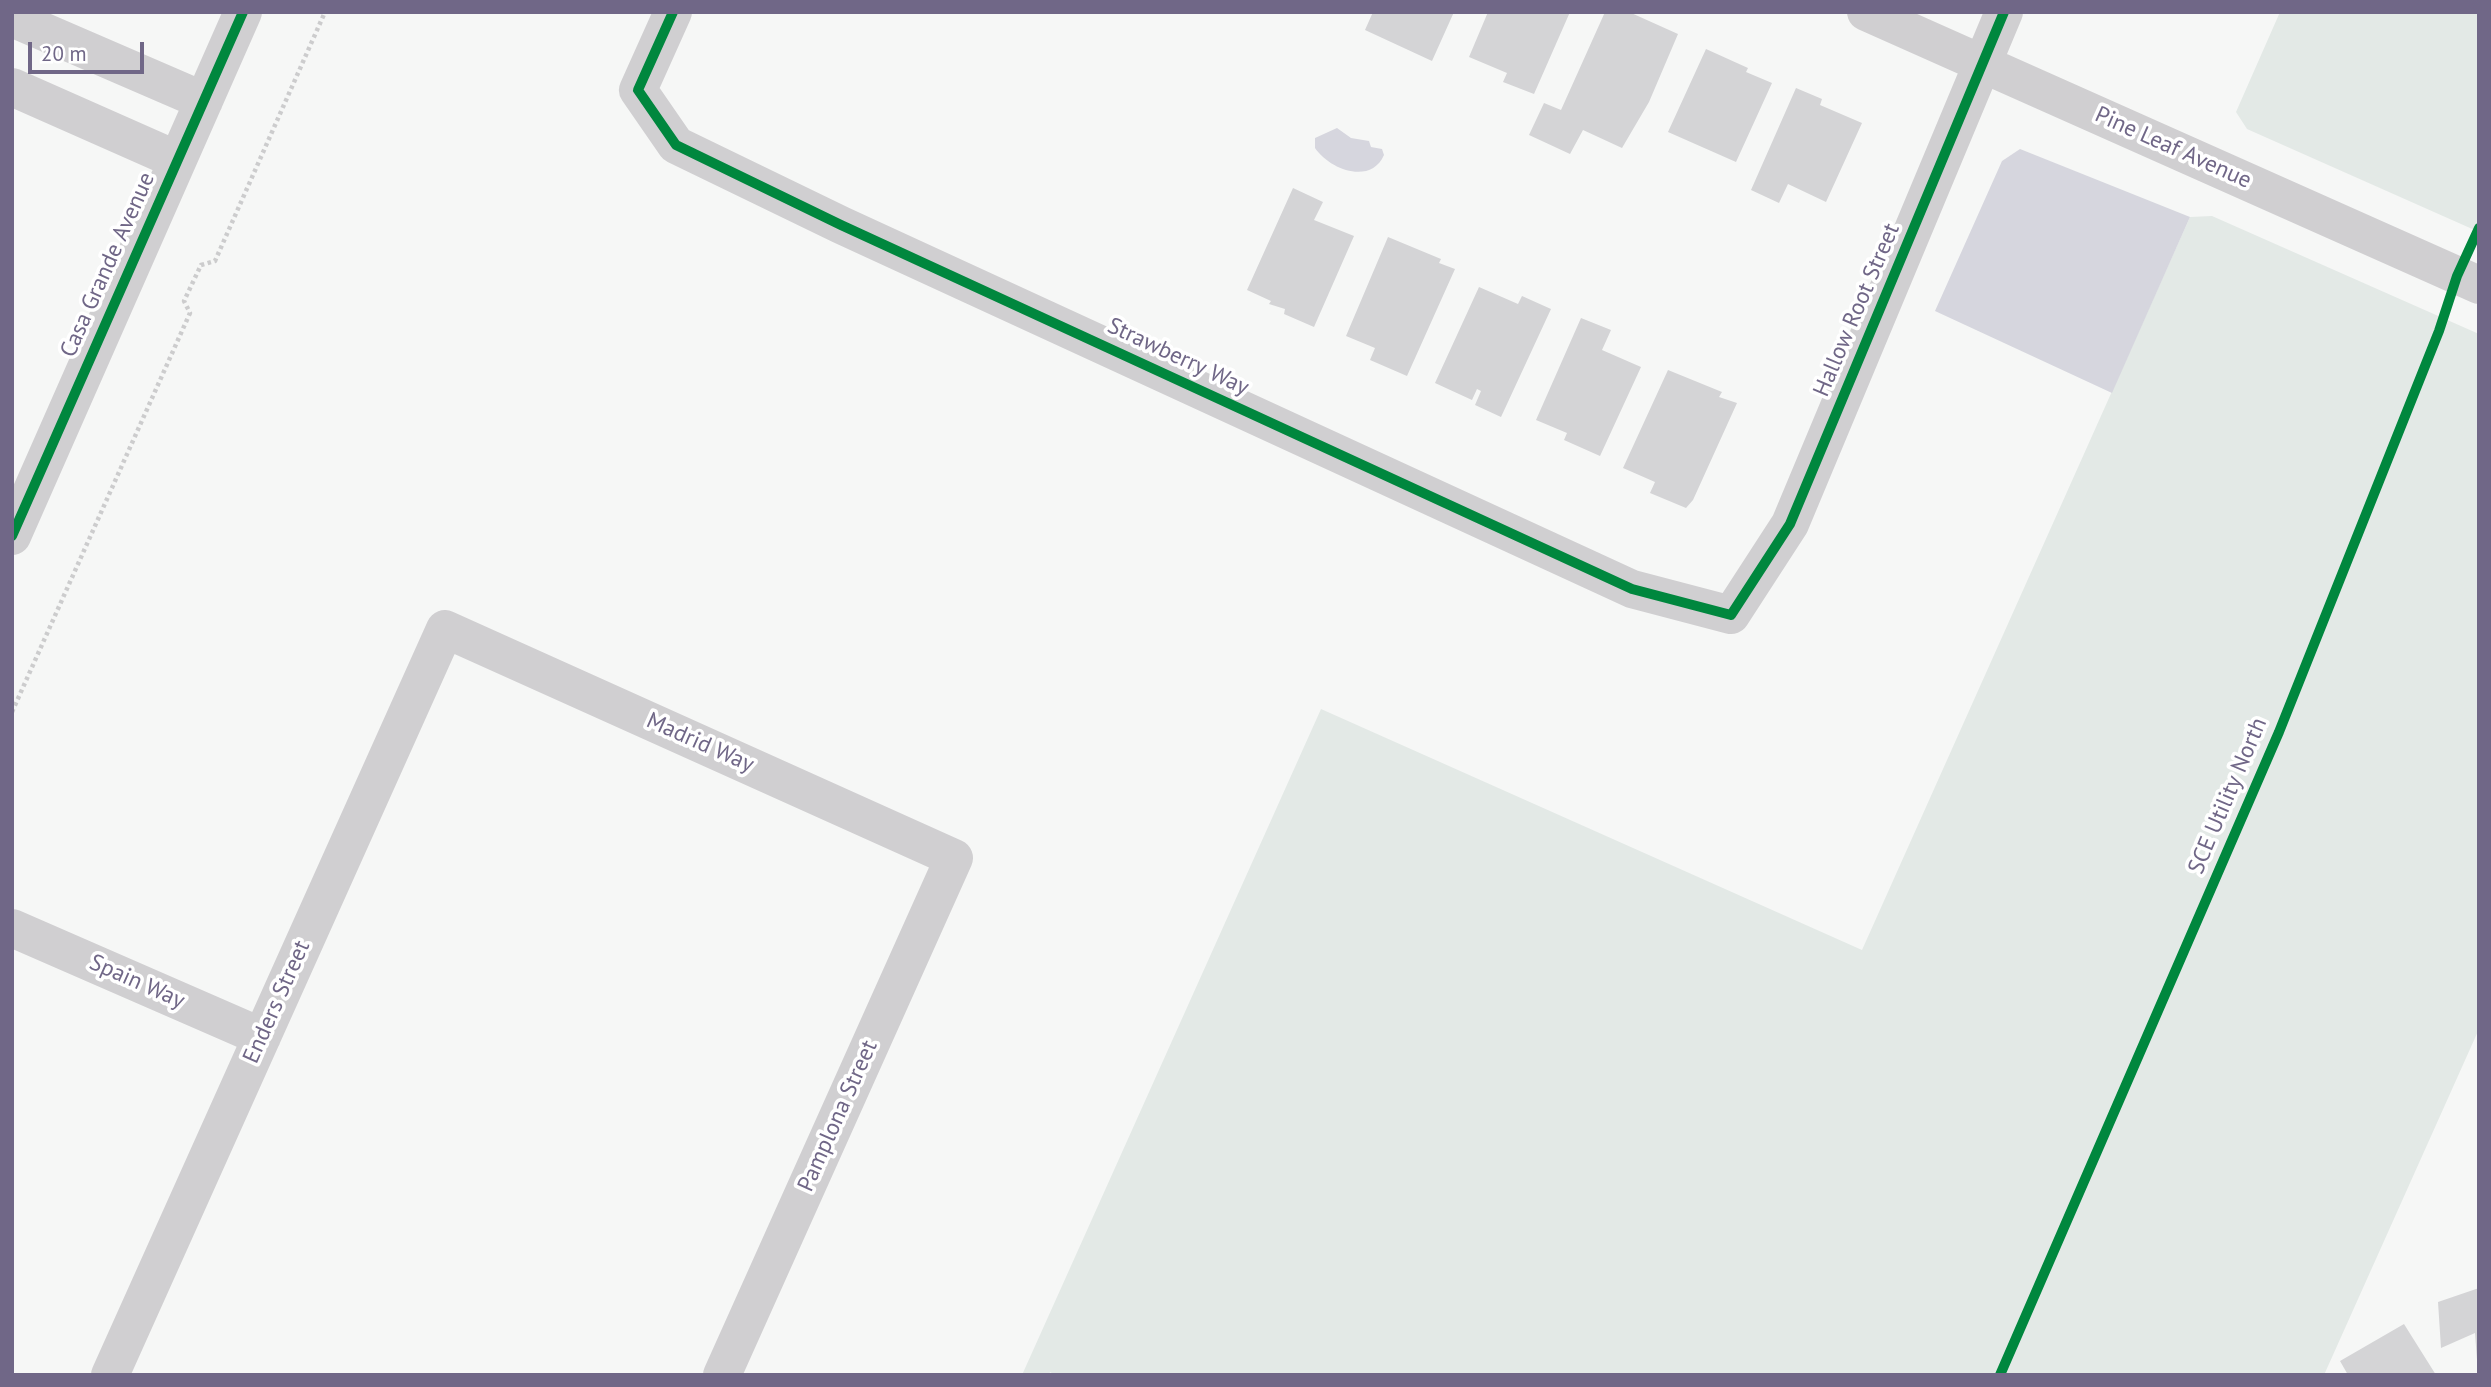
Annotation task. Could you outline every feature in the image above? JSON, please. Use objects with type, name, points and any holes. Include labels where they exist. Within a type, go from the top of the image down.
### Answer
[{"type":"street","name":"Casa Grande Avenue","points":[[12,536],[243,12]]},
{"type":"street","name":"Strawberry Way","points":[[673,12],[638,90],[676,145],[841,225],[1632,589],[1731,614]]},
{"type":"street","name":"Pine Leaf Avenue","points":[[1866,12],[2479,285]]},
{"type":"street","name":"Hallow Root Street","points":[[1731,614],[1790,524],[2004,12]]},
{"type":"street","points":[[12,18],[204,101]]},
{"type":"street","points":[[12,87],[177,160]]},
{"type":"street","name":"Madrid Way","points":[[445,629],[954,858]]},
{"type":"street","name":"Enders Street","points":[[110,1375],[445,629]]},
{"type":"street","name":"Pamplona Street","points":[[722,1375],[954,858]]},
{"type":"street","name":"Spain Way","points":[[12,928],[262,1037]]},
{"type":"path","points":[[12,712],[190,313],[184,301],[201,265],[215,261],[325,12]]},
{"type":"shaded area","points":[[2280,12],[2479,12],[2479,232],[2247,129],[2236,112]]},
{"type":"shaded area","points":[[1337,128],[1351,138],[1369,141],[1371,147],[1382,149],[1384,155],[1378,164],[1370,170],[1350,171],[1330,163],[1322,156],[1315,148],[1315,138]]},
{"type":"shaded area","points":[[2020,149],[2190,217],[2112,393],[1935,311],[2002,161]]},
{"type":"shaded area","points":[[2212,216],[2479,334],[2479,1029],[2324,1375],[1056,1375],[1050,1372],[1049,1375],[1022,1375],[1321,709],[1862,950],[2190,217]]},
{"type":"building","points":[[1373,12],[1454,12],[1432,61],[1365,30]]},
{"type":"building","points":[[1488,12],[1570,12],[1534,94],[1503,82],[1507,73],[1469,57]]},
{"type":"building","points":[[1605,12],[1629,12],[1678,34],[1649,102],[1622,148],[1583,130],[1570,154],[1529,135],[1544,103],[1561,110]]},
{"type":"building","points":[[1706,49],[1748,68],[1746,72],[1772,83],[1736,162],[1668,132]]},
{"type":"building","points":[[1796,88],[1822,99],[1820,105],[1862,123],[1826,202],[1788,184],[1779,203],[1751,190]]},
{"type":"building","points":[[1293,188],[1323,202],[1314,220],[1354,236],[1314,327],[1284,314],[1285,309],[1269,304],[1271,301],[1247,290]]},
{"type":"building","points":[[1388,237],[1441,259],[1439,263],[1455,269],[1407,376],[1370,360],[1375,348],[1346,336]]},
{"type":"building","points":[[1479,287],[1518,304],[1522,296],[1551,309],[1501,417],[1475,405],[1481,391],[1477,389],[1472,400],[1435,383]]},
{"type":"building","points":[[1581,318],[1611,330],[1602,350],[1641,367],[1600,456],[1564,440],[1567,433],[1536,420]]},
{"type":"building","points":[[1668,370],[1722,392],[1719,397],[1737,403],[1693,500],[1686,508],[1650,493],[1655,482],[1623,468]]},
{"type":"building","points":[[2479,1288],[2477,1360],[2475,1333],[2441,1348],[2438,1302]]},
{"type":"building","points":[[2404,1324],[2436,1375],[2348,1375],[2340,1361]]},
{"type":"cycle path","points":[[12,536],[243,12]]},
{"type":"cycle path","points":[[673,12],[638,90],[676,145],[841,225],[1632,589],[1731,615],[1790,524],[2004,12]]},
{"type":"cycle path","name":"SCE Utility North","points":[[2000,1375],[2279,732],[2439,331],[2457,276],[2479,228]]}]
